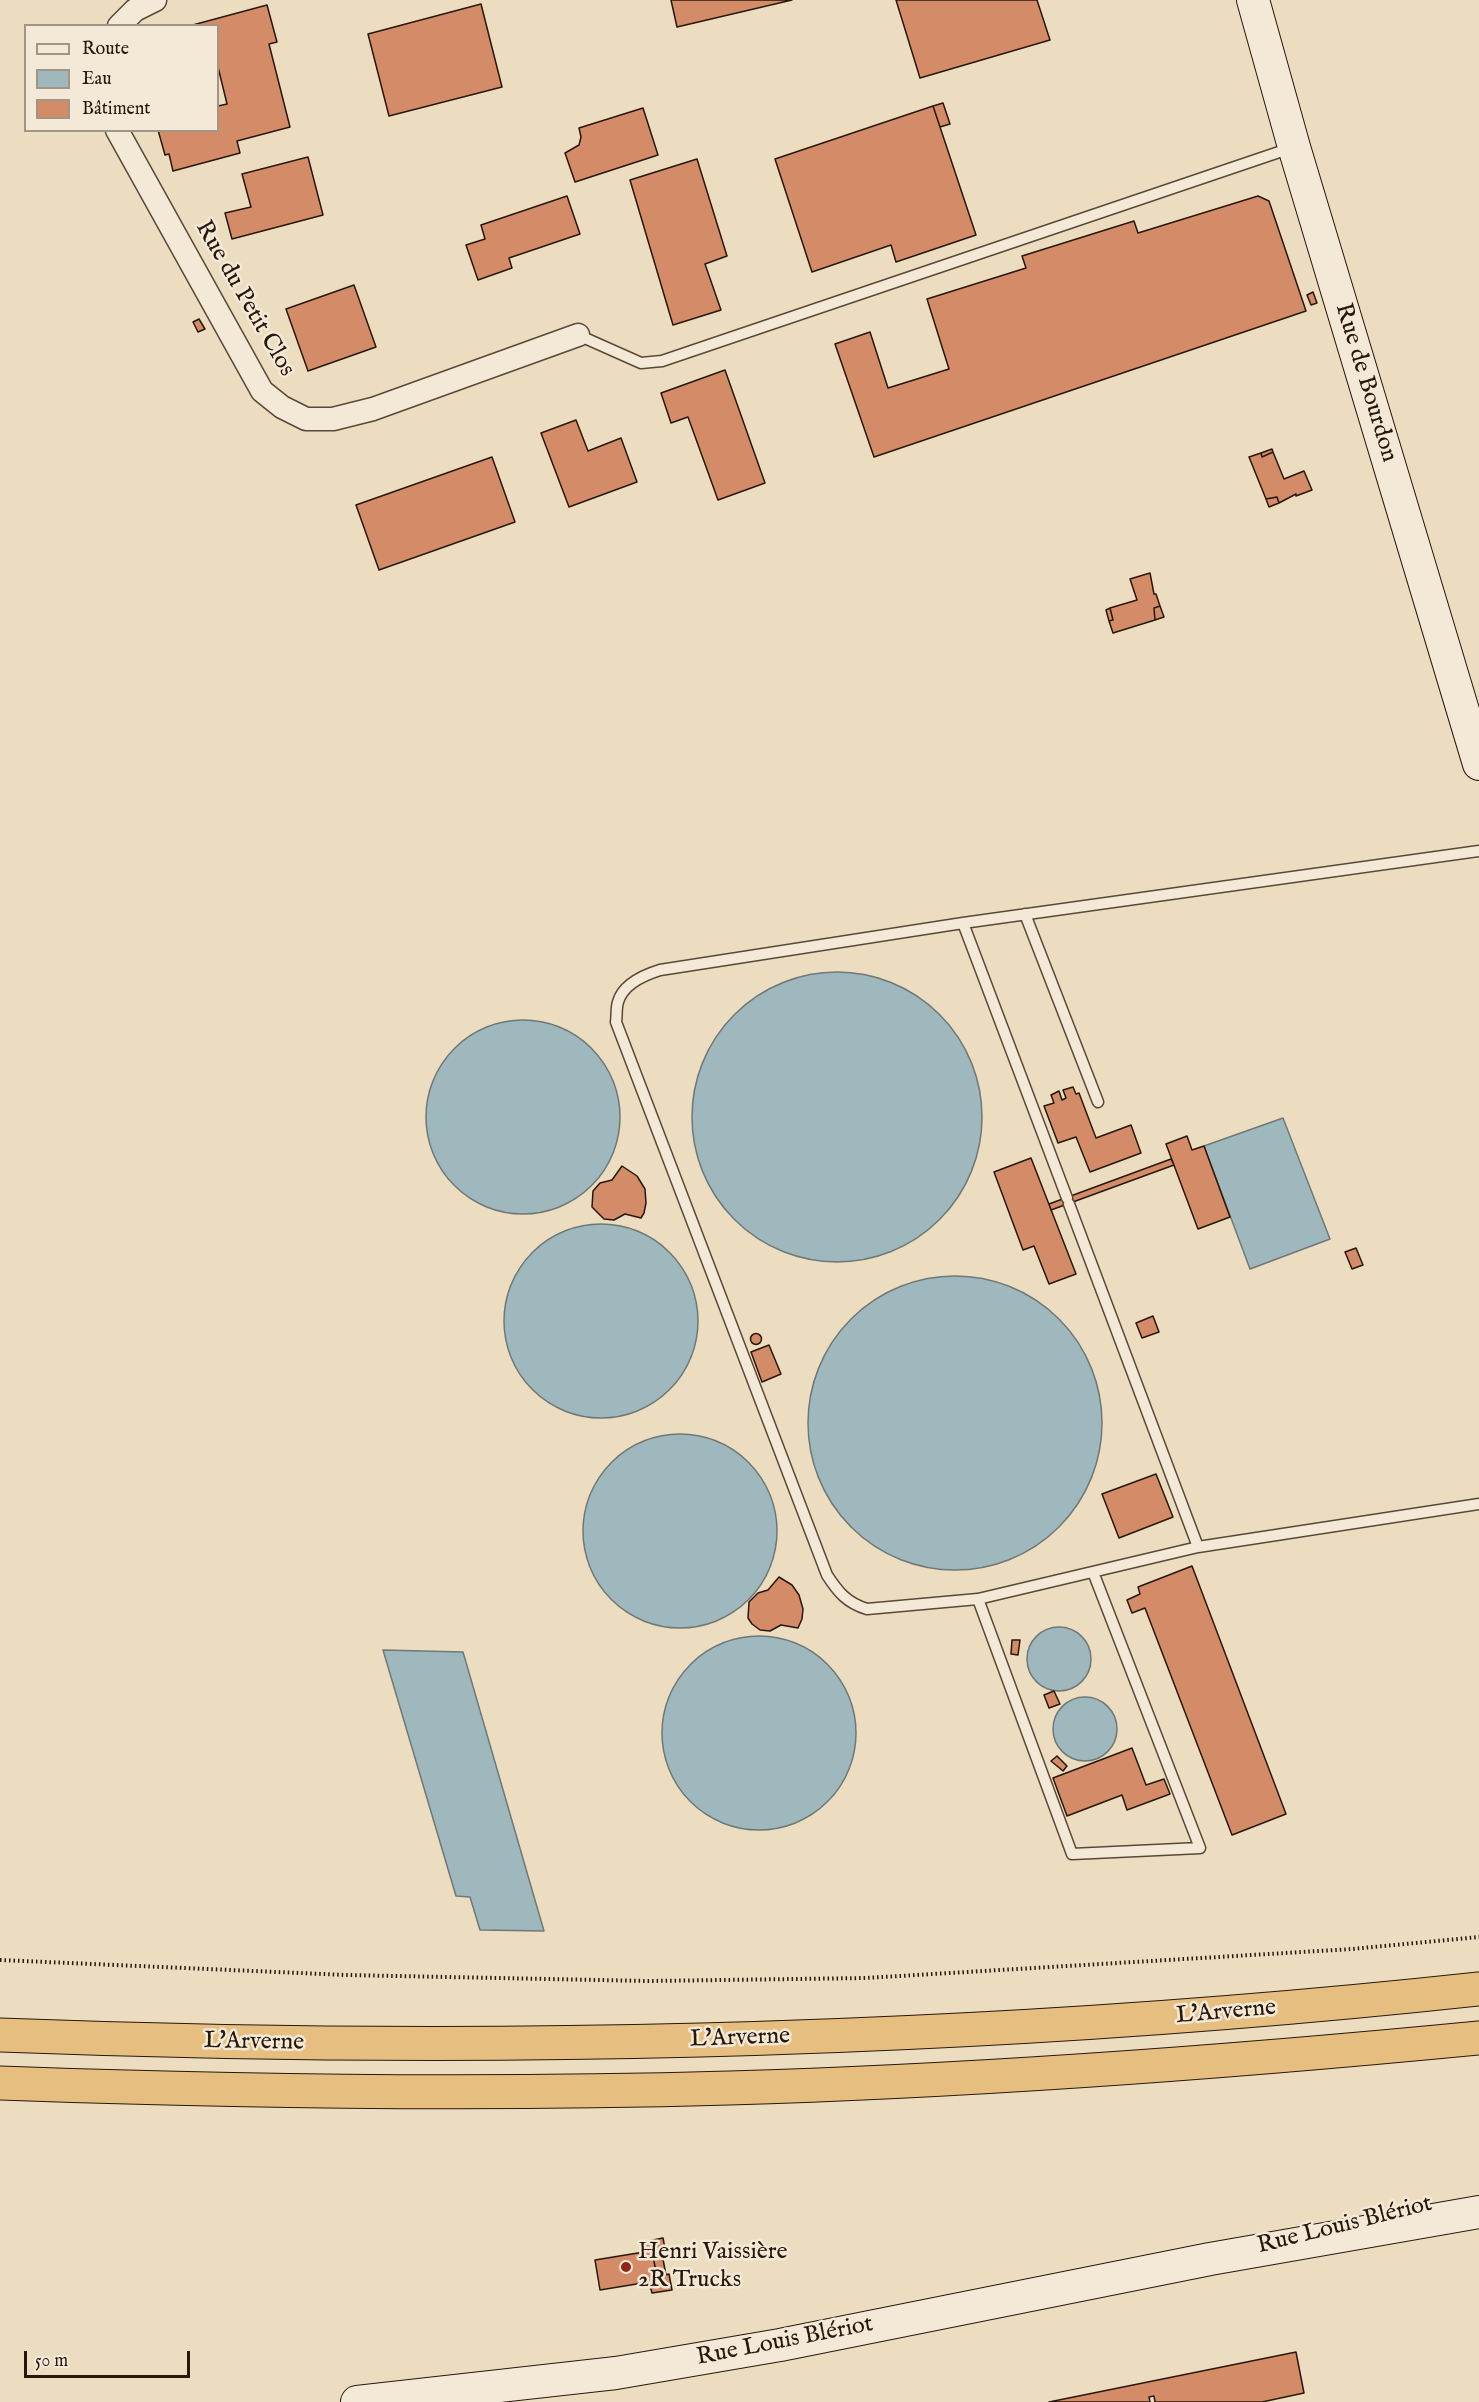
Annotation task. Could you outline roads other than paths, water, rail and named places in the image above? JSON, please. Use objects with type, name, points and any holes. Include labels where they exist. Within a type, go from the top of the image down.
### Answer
[{"type":"highway","name":"L'Arverne","points":[[0,2035],[355,2045],[793,2038],[1117,2022],[1371,2001],[1479,1989]]},
{"type":"highway","name":"L'Arverne","points":[[0,2083],[367,2092],[733,2088],[1120,2068],[1479,2038]]},
{"type":"highway","points":[[0,2096],[44,2084]]},
{"type":"main road","name":"Rue de Bourdon","points":[[1253,0],[1294,147],[1479,764]]},
{"type":"main road","name":"Rue Louis Blériot","points":[[1210,2259],[1479,2193]]},
{"type":"main road","name":"Rue Louis Blériot","points":[[357,2402],[616,2373],[780,2344],[1210,2259],[1479,2212]]},
{"type":"street","points":[[121,24],[135,10],[155,0]]},
{"type":"street","name":"Rue du Petit Clos","points":[[118,132],[262,391],[282,407],[306,419],[333,419],[373,409],[578,334]]},
{"type":"lane","points":[[578,334],[641,363],[662,361],[1294,147]]},
{"type":"lane","points":[[1479,851],[963,923],[660,970],[644,975],[630,985],[618,1001],[616,1022],[827,1575],[838,1593],[851,1604],[867,1610],[978,1599],[1198,1547],[1479,1504]]},
{"type":"lane","points":[[1025,914],[1098,1102]]},
{"type":"lane","points":[[963,923],[1198,1547]]},
{"type":"lane","points":[[978,1599],[1072,1854],[1200,1848],[1093,1572]]},
{"type":"water","points":[[837,972],[865,975],[893,983],[918,996],[940,1014],[958,1036],[971,1061],[979,1089],[982,1117],[979,1145],[971,1173],[958,1198],[940,1220],[918,1238],[893,1251],[865,1259],[837,1262],[809,1259],[781,1251],[756,1238],[734,1220],[716,1198],[703,1173],[695,1145],[692,1117],[695,1089],[703,1061],[716,1036],[734,1014],[756,996],[781,983],[809,975]]},
{"type":"water","points":[[533,1020],[569,1031],[592,1048],[604,1063],[613,1080],[619,1098],[619,1136],[613,1154],[604,1171],[592,1186],[577,1198],[560,1207],[542,1213],[513,1214],[477,1203],[448,1179],[437,1163],[427,1136],[426,1107],[437,1071],[461,1042],[477,1031],[504,1021]]},
{"type":"water","points":[[1283,1118],[1330,1239],[1250,1269],[1204,1146]]},
{"type":"water","points":[[591,1224],[611,1224],[647,1235],[670,1252],[682,1267],[691,1284],[698,1311],[698,1331],[691,1358],[682,1375],[670,1390],[655,1402],[638,1411],[611,1418],[591,1418],[555,1407],[526,1383],[515,1367],[508,1349],[504,1331],[504,1311],[515,1275],[539,1246],[555,1235],[573,1228]]},
{"type":"water","points":[[955,1276],[984,1279],[1011,1287],[1037,1301],[1059,1319],[1077,1341],[1091,1367],[1099,1394],[1102,1423],[1099,1452],[1091,1479],[1077,1505],[1059,1527],[1037,1545],[1011,1559],[984,1567],[955,1570],[926,1567],[899,1559],[873,1545],[851,1527],[833,1505],[819,1479],[811,1452],[808,1423],[811,1394],[819,1367],[833,1341],[851,1319],[873,1301],[899,1287],[926,1279]]},
{"type":"water","points":[[690,1434],[726,1445],[749,1462],[761,1477],[770,1494],[776,1512],[776,1550],[770,1568],[761,1585],[749,1600],[734,1612],[717,1621],[699,1627],[670,1628],[634,1617],[605,1593],[594,1577],[584,1550],[583,1521],[594,1485],[618,1456],[634,1445],[661,1435]]},
{"type":"water","points":[[1053,1627],[1065,1627],[1082,1636],[1089,1647],[1091,1659],[1089,1671],[1082,1682],[1065,1691],[1053,1691],[1041,1686],[1032,1677],[1027,1665],[1027,1653],[1032,1641],[1041,1632]]},
{"type":"water","points":[[769,1636],[805,1647],[828,1664],[840,1679],[849,1696],[855,1714],[855,1752],[849,1770],[840,1787],[828,1802],[813,1814],[796,1823],[778,1829],[749,1830],[713,1819],[684,1795],[673,1779],[663,1752],[662,1723],[673,1687],[697,1658],[713,1647],[740,1637]]},
{"type":"water","points":[[383,1650],[463,1652],[544,1931],[480,1930],[470,1897],[456,1896]]},
{"type":"water","points":[[1079,1697],[1091,1697],[1108,1706],[1115,1717],[1117,1729],[1115,1741],[1108,1752],[1091,1761],[1079,1761],[1067,1756],[1058,1747],[1053,1735],[1053,1723],[1058,1711],[1067,1702]]},
{"type":"place","name":"Henri Vaissière 2R Trucks","points":[[626,2267]]}]
